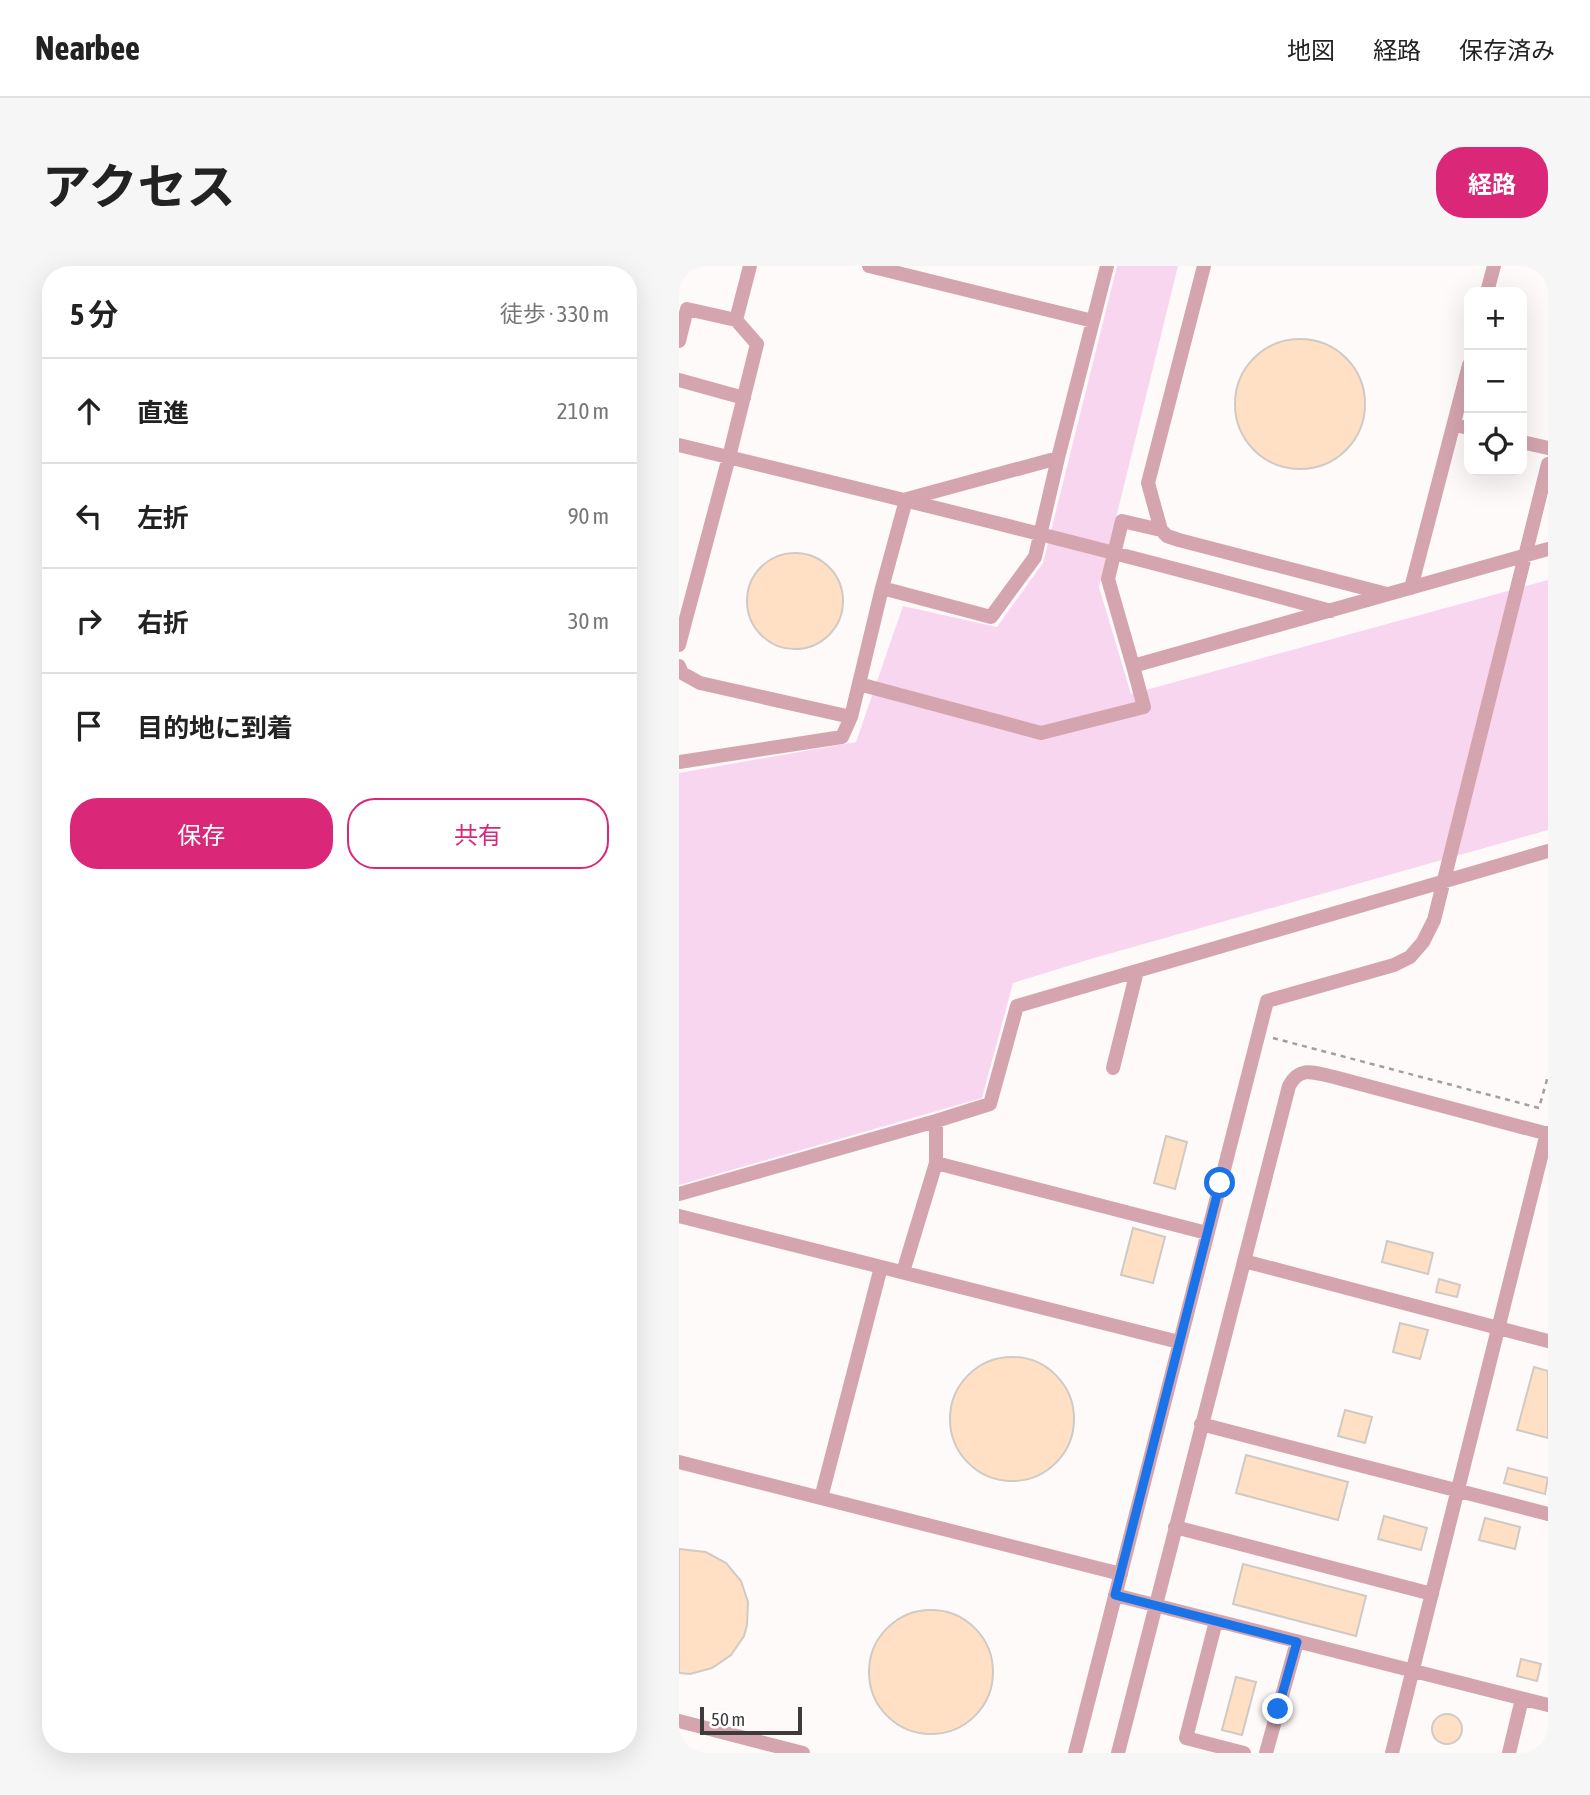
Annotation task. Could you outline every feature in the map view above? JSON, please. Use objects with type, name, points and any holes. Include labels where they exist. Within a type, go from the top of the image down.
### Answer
[{"type":"street","points":[[736,320],[750,266]]},
{"type":"street","points":[[869,266],[1093,321]]},
{"type":"street","points":[[882,588],[991,617],[1035,556],[1107,266]]},
{"type":"street","points":[[1204,266],[1148,483],[1161,530],[1167,536],[1179,540],[1388,594]]},
{"type":"street","points":[[1488,287],[1494,266]]},
{"type":"street","points":[[679,341],[687,309],[736,320],[757,344],[680,639]]},
{"type":"street","points":[[679,380],[744,398]]},
{"type":"street","points":[[1411,588],[1464,385]]},
{"type":"street","points":[[1454,425],[1464,427]]},
{"type":"street","points":[[1527,443],[1548,448]]},
{"type":"street","points":[[679,444],[1238,585],[1331,611]]},
{"type":"street","points":[[906,500],[1058,458]]},
{"type":"street","points":[[1075,1753],[1266,1001],[1394,965],[1411,957],[1423,942],[1434,920],[1548,464]]},
{"type":"street","points":[[679,762],[842,737],[851,717],[906,500]]},
{"type":"street","points":[[859,684],[1041,733],[1144,707],[1108,579],[1122,521],[1161,530]]},
{"type":"street","points":[[1133,666],[1548,549]]},
{"type":"street","points":[[679,666],[682,673],[700,683],[851,717]]},
{"type":"street","points":[[679,1194],[990,1104],[1017,1006],[1548,851]]},
{"type":"street","points":[[1113,1068],[1137,971]]},
{"type":"street","points":[[1118,1753],[1289,1086],[1293,1077],[1301,1072],[1334,1077],[1548,1134],[1392,1753]]},
{"type":"street","points":[[903,1272],[936,1163],[936,1121]]},
{"type":"street","points":[[936,1163],[1207,1233]]},
{"type":"street","points":[[679,1216],[1179,1342]]},
{"type":"street","points":[[1244,1261],[1548,1341]]},
{"type":"street","points":[[821,1498],[881,1267]]},
{"type":"street","points":[[1201,1424],[1548,1514]]},
{"type":"street","points":[[679,1462],[1121,1574]]},
{"type":"street","points":[[1175,1527],[1432,1594]]},
{"type":"street","points":[[1115,1595],[1548,1705]]},
{"type":"street","points":[[1216,1621],[1186,1738],[1244,1753]]},
{"type":"street","points":[[1266,1753],[1297,1642]]},
{"type":"street","points":[[1509,1753],[1522,1699]]},
{"type":"street","points":[[679,1721],[803,1753]]},
{"type":"path","points":[[1258,1034],[1539,1108],[1548,1076]]},
{"type":"shaded area","points":[[1117,266],[1178,266],[1099,587],[1131,694],[1548,580],[1548,830],[1013,983],[982,1098],[679,1185],[679,773],[856,742],[903,606],[997,627],[1043,563]]},
{"type":"building","points":[[1300,339],[1325,344],[1346,358],[1360,379],[1365,404],[1360,429],[1346,450],[1325,464],[1300,469],[1275,464],[1254,450],[1240,429],[1235,404],[1240,379],[1254,358],[1275,344]]},
{"type":"building","points":[[795,553],[813,557],[829,567],[839,583],[843,601],[839,619],[829,635],[813,645],[795,649],[777,645],[761,635],[751,619],[747,601],[751,583],[761,567],[777,557]]},
{"type":"building","points":[[1166,1136],[1187,1142],[1175,1189],[1154,1183]]},
{"type":"building","points":[[1133,1228],[1165,1237],[1153,1283],[1121,1275]]},
{"type":"building","points":[[1387,1241],[1433,1253],[1428,1274],[1382,1262]]},
{"type":"building","points":[[1439,1279],[1460,1285],[1457,1297],[1436,1292]]},
{"type":"building","points":[[1400,1323],[1428,1330],[1420,1359],[1393,1352]]},
{"type":"building","points":[[1012,1357],[1036,1361],[1056,1375],[1070,1395],[1074,1419],[1070,1443],[1056,1463],[1036,1477],[1012,1481],[988,1477],[968,1463],[954,1443],[950,1419],[954,1395],[968,1375],[988,1361]]},
{"type":"building","points":[[1534,1367],[1548,1371],[1548,1438],[1517,1430]]},
{"type":"building","points":[[1345,1410],[1372,1417],[1365,1443],[1338,1436]]},
{"type":"building","points":[[1246,1455],[1348,1482],[1338,1520],[1236,1493]]},
{"type":"building","points":[[1508,1468],[1548,1478],[1545,1494],[1504,1483]]},
{"type":"building","points":[[1384,1516],[1427,1528],[1421,1550],[1378,1539]]},
{"type":"building","points":[[1485,1518],[1520,1527],[1515,1549],[1479,1540]]},
{"type":"building","points":[[679,1549],[706,1552],[726,1563],[741,1581],[748,1602],[744,1636],[731,1655],[712,1668],[690,1674],[679,1673]]},
{"type":"building","points":[[1243,1564],[1366,1596],[1356,1636],[1233,1604]]},
{"type":"building","points":[[931,1610],[955,1614],[975,1628],[989,1648],[993,1672],[989,1696],[975,1716],[955,1730],[931,1734],[907,1730],[887,1716],[873,1696],[869,1672],[873,1648],[887,1628],[907,1614]]},
{"type":"building","points":[[1521,1659],[1541,1664],[1537,1681],[1517,1676]]},
{"type":"building","points":[[1236,1677],[1256,1682],[1242,1735],[1222,1730]]},
{"type":"building","points":[[1447,1714],[1453,1715],[1461,1723],[1461,1735],[1453,1743],[1447,1744],[1441,1743],[1433,1735],[1432,1729],[1433,1723],[1441,1715]]},
{"type":"route","points":[[1220,1183],[1115,1595],[1297,1642],[1278,1709]]}]
